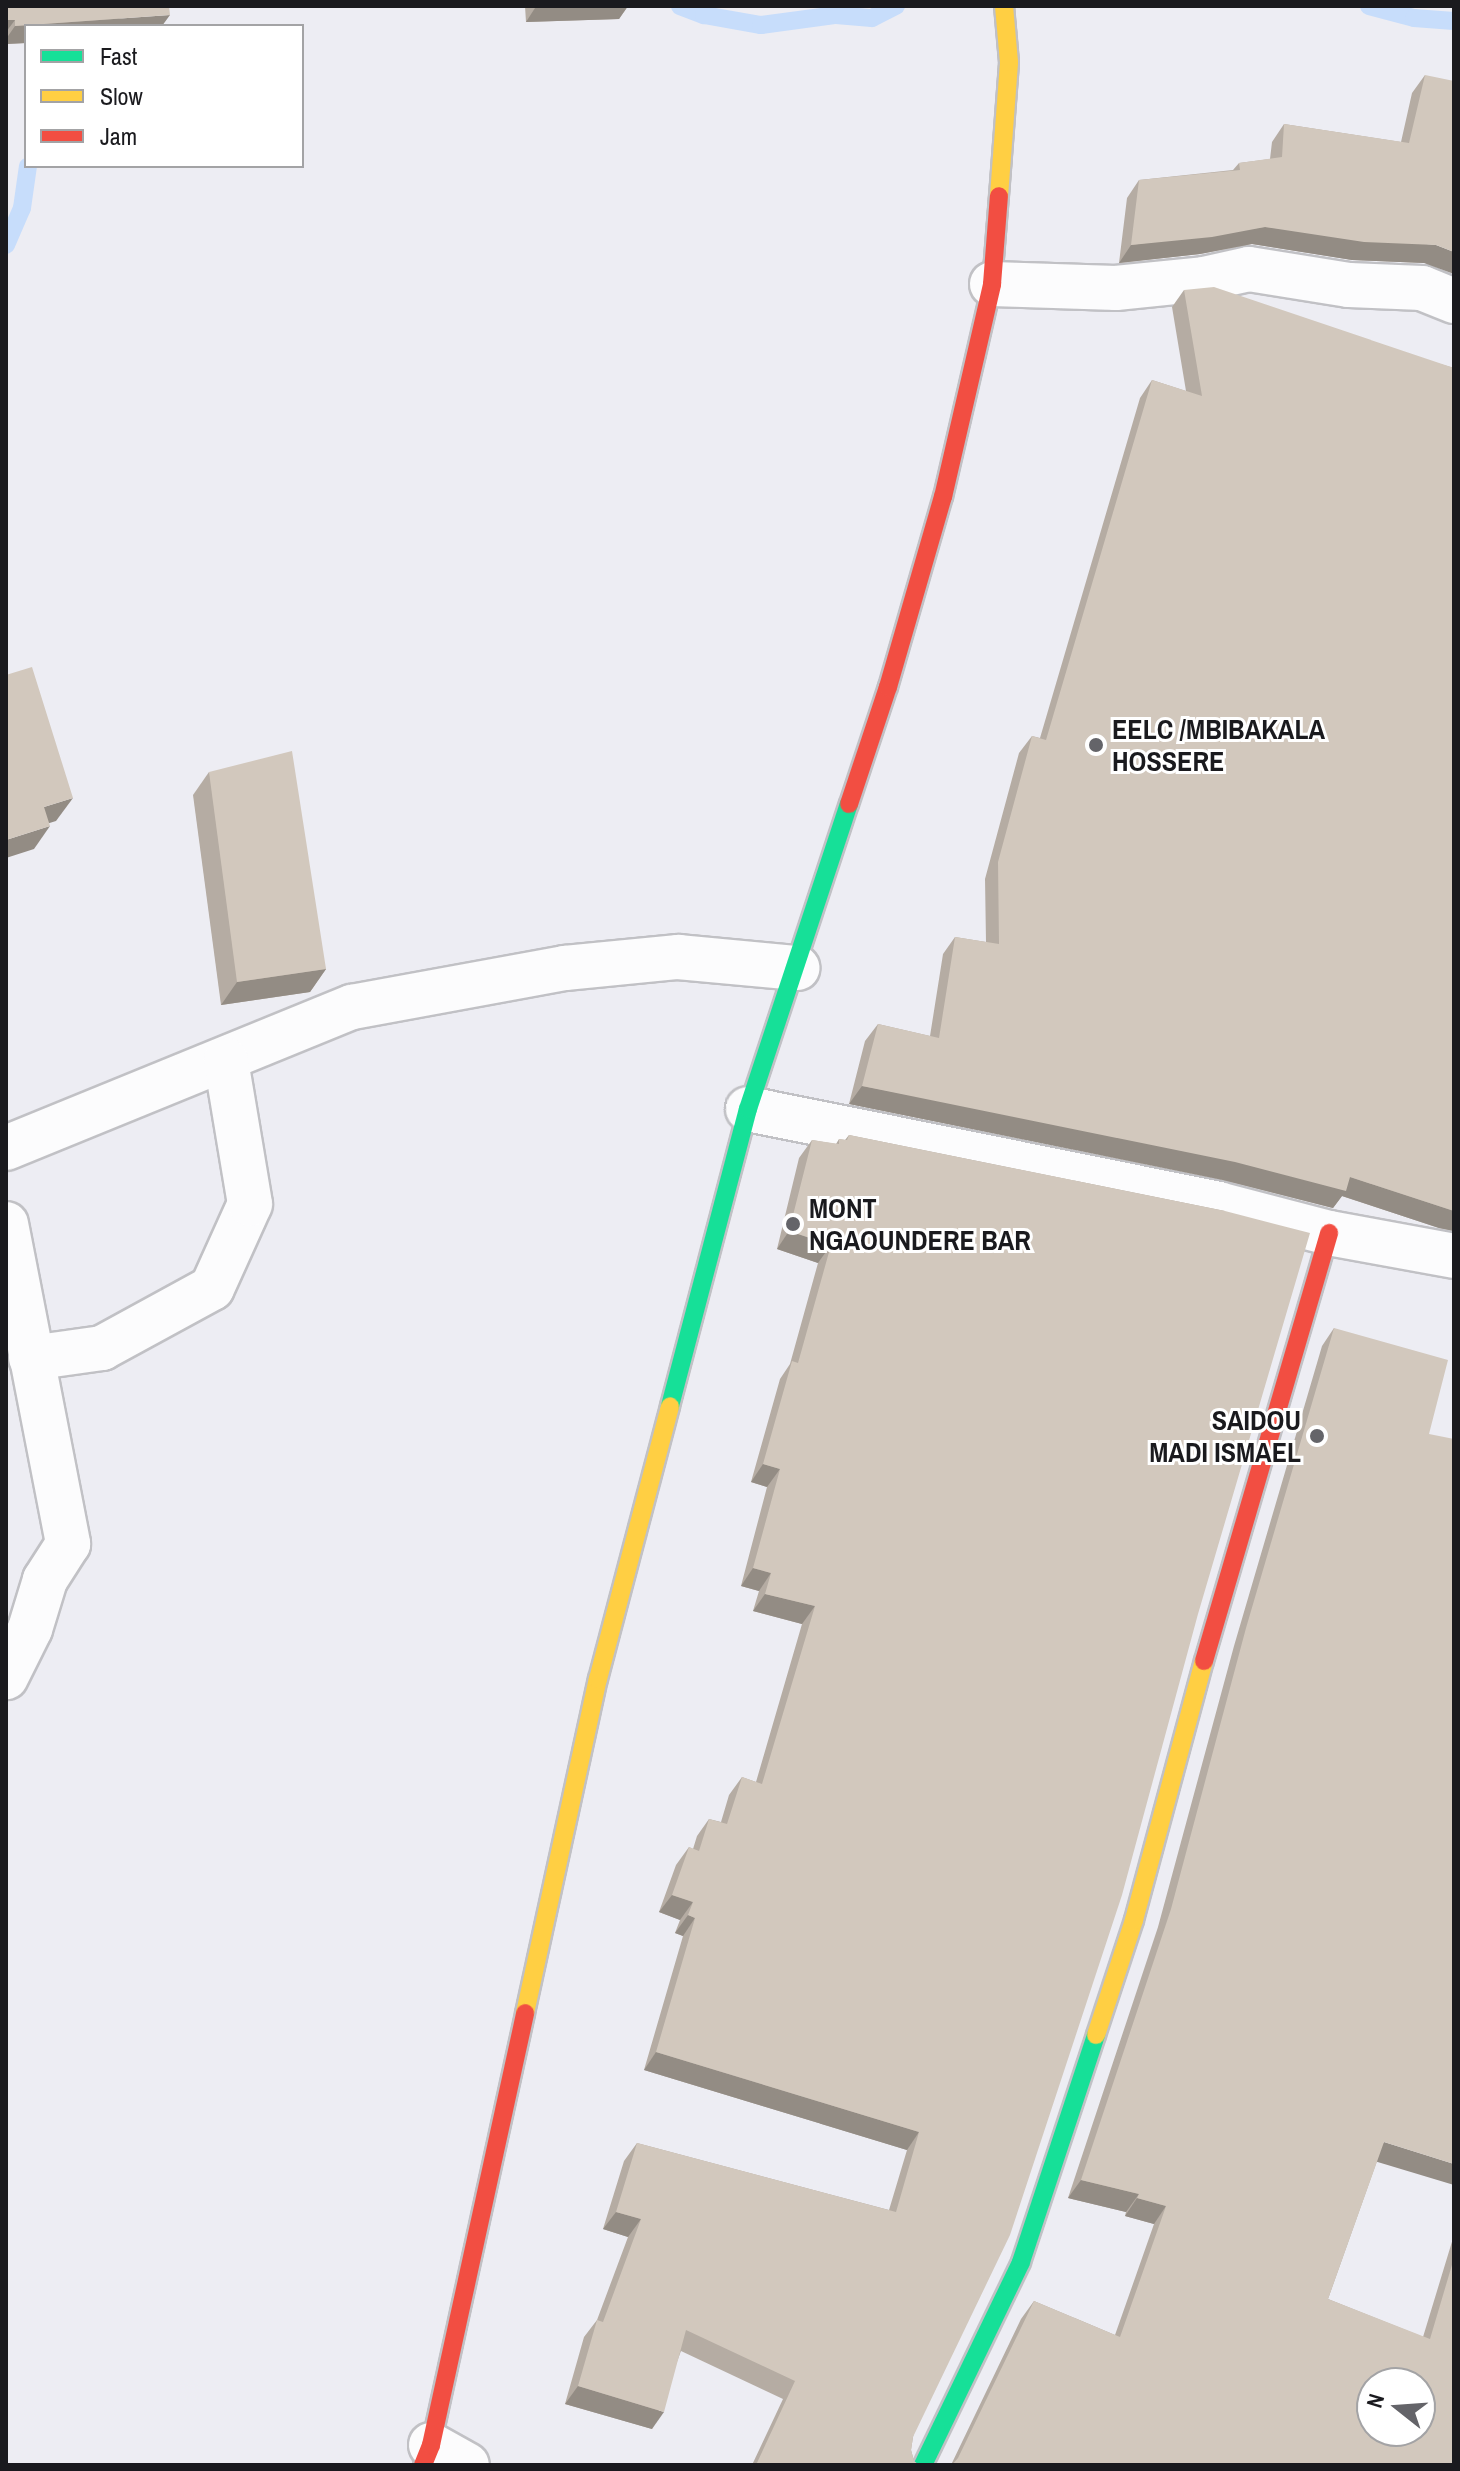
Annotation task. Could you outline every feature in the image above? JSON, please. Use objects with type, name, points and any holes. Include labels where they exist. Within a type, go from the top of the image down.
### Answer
[{"type":"street","points":[[440,2458],[598,1679],[748,1109],[888,687],[943,497],[992,284],[1009,62],[1004,6]]},
{"type":"street","points":[[992,284],[1116,288],[1204,279],[1249,269],[1349,285],[1422,288],[1454,301]]},
{"type":"street","points":[[6,1148],[352,1007],[565,968],[678,957],[797,968]]},
{"type":"street","points":[[31,1358],[102,1348],[212,1288],[250,1204],[226,1060]]},
{"type":"street","points":[[748,1109],[1218,1204],[1329,1233],[1454,1256]]},
{"type":"street","points":[[6,1224],[68,1544],[45,1580],[30,1629],[6,1677]]},
{"type":"street","points":[[923,2465],[1021,2262],[1134,1920],[1210,1639],[1329,1233]]},
{"type":"building","points":[[6,6],[169,6],[170,15],[15,26],[15,20],[6,20]]},
{"type":"building","points":[[535,6],[604,6],[535,8]]},
{"type":"building","points":[[1425,75],[1454,81],[1454,252],[1436,245],[1364,242],[1265,227],[1212,237],[1131,245],[1139,180],[1240,170],[1239,163],[1282,157],[1284,124],[1409,143]]},
{"type":"building","points":[[1214,287],[1454,368],[1454,1211],[1350,1177],[1346,1191],[1235,1162],[862,1086],[878,1024],[939,1038],[955,937],[999,944],[998,862],[1032,736],[1046,740],[1152,380],[1202,396],[1184,290]]},
{"type":"building","points":[[32,667],[73,798],[44,807],[50,826],[6,840],[6,675]]},
{"type":"building","points":[[292,751],[326,969],[237,982],[209,772]]},
{"type":"building","points":[[849,1135],[1225,1211],[1310,1233],[1198,1614],[1122,1895],[1010,2235],[913,2437],[911,2450],[914,2461],[919,2465],[756,2465],[795,2381],[686,2330],[664,2412],[578,2386],[597,2320],[603,2322],[641,2219],[616,2212],[637,2143],[896,2212],[919,2132],[656,2052],[695,1918],[688,1915],[693,1902],[672,1895],[689,1847],[699,1851],[709,1819],[727,1824],[742,1777],[762,1784],[815,1606],[765,1594],[771,1573],[753,1568],[780,1469],[763,1464],[792,1361],[798,1363],[831,1245],[789,1231],[812,1140],[839,1144],[839,1139],[847,1140]]},
{"type":"building","points":[[1334,1328],[1448,1360],[1429,1434],[1454,1439],[1454,2164],[1384,2142],[1328,2299],[1430,2339],[1454,2258],[1454,2465],[952,2465],[1034,2301],[1120,2337],[1166,2206],[1137,2198],[1139,2194],[1081,2180],[1171,1909],[1246,1628]]},
{"type":"waterway","points":[[680,6],[704,15],[761,25],[836,15],[872,18],[896,6]]},
{"type":"waterway","points":[[1369,6],[1414,18],[1454,21]]},
{"type":"waterway","points":[[6,245],[22,208],[28,168]]},
{"type":"traffic: fast","points":[[670,1406],[748,1109],[849,804]]},
{"type":"traffic: fast","points":[[923,2465],[1021,2262],[1096,2035]]},
{"type":"traffic: slow","points":[[999,196],[1009,62],[1004,6]]},
{"type":"traffic: slow","points":[[525,2013],[598,1679],[670,1406]]},
{"type":"traffic: slow","points":[[1096,2035],[1134,1920],[1204,1661]]},
{"type":"traffic: jam","points":[[849,804],[888,687],[943,497],[992,284],[999,196]]},
{"type":"traffic: jam","points":[[1204,1661],[1329,1233]]},
{"type":"traffic: jam","points":[[423,2465],[431,2445],[525,2013]]},
{"type":"place","name":"EELC /MBIBAKALA HOSSERE","points":[[1096,745]]},
{"type":"place","name":"MONT NGAOUNDERE BAR","points":[[793,1224]]},
{"type":"place","name":"SAIDOU MADI ISMAEL","points":[[1317,1436]]}]
